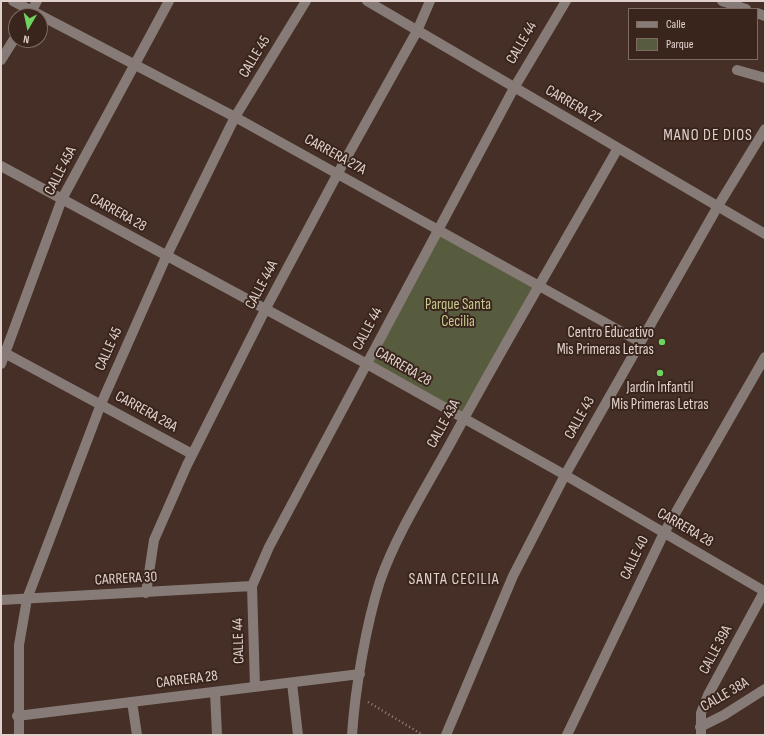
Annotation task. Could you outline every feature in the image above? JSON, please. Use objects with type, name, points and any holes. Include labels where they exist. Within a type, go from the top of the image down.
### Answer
[{"type":"street","name":"CARRERA 27A","points":[[13,1],[22,8]]},
{"type":"street","name":"CALLE 45A","points":[[1,364],[3,352],[62,199],[169,1]]},
{"type":"street","name":"CALLE 45","points":[[19,735],[19,646],[27,599],[101,404],[166,256],[235,118],[306,1]]},
{"type":"street","name":"CARRERA 27","points":[[367,1],[765,234]]},
{"type":"street","name":"CALLE 44A","points":[[146,593],[154,540],[162,517],[192,454],[265,310],[338,173],[417,31],[430,1]]},
{"type":"street","name":"CALLE 44","points":[[255,687],[252,586],[269,547],[437,229],[514,88],[566,1]]},
{"type":"street","points":[[722,1],[743,8]]},
{"type":"street","name":"CARRERA 27A","points":[[48,23],[135,65],[338,173],[538,287],[640,342]]},
{"type":"street","points":[[1,60],[8,48]]},
{"type":"street","points":[[737,70],[765,78]]},
{"type":"street","name":"CALLE 43","points":[[446,735],[514,576],[565,475],[718,206],[765,129]]},
{"type":"street","name":"CALLE 43A","points":[[352,735],[360,674],[370,619],[380,581],[397,542],[463,419],[618,148]]},
{"type":"street","name":"CARRERA 28","points":[[1,166],[367,364],[565,475],[765,591]]},
{"type":"street","name":"CARRERA 28A","points":[[3,352],[192,454]]},
{"type":"street","name":"CALLE 40","points":[[567,735],[664,533],[765,358]]},
{"type":"street","name":"CARRERA 30","points":[[1,600],[252,586]]},
{"type":"street","name":"CALLE 39A","points":[[700,731],[701,713],[708,695],[765,591]]},
{"type":"street","name":"CARRERA 28","points":[[18,716],[360,674]]},
{"type":"street","points":[[292,683],[298,735]]},
{"type":"street","name":"CALLE 38A","points":[[700,731],[765,689]]},
{"type":"street","points":[[215,692],[217,735]]},
{"type":"street","points":[[132,702],[137,735]]},
{"type":"path","points":[[357,696],[423,735]]},
{"type":"green space","name":"Parque Santa Cecilia","points":[[437,229],[539,287],[463,419],[367,364]]},
{"type":"place","name":"Centro Educativo Mis Primeras Letras","points":[[662,342]]},
{"type":"place","name":"Jardín Infantil Mis Primeras Letras","points":[[660,373]]},
{"type":"district","name":"MANO DE DIOS","points":[[708,136]]},
{"type":"district","name":"SANTA CECILIA","points":[[454,580]]}]
